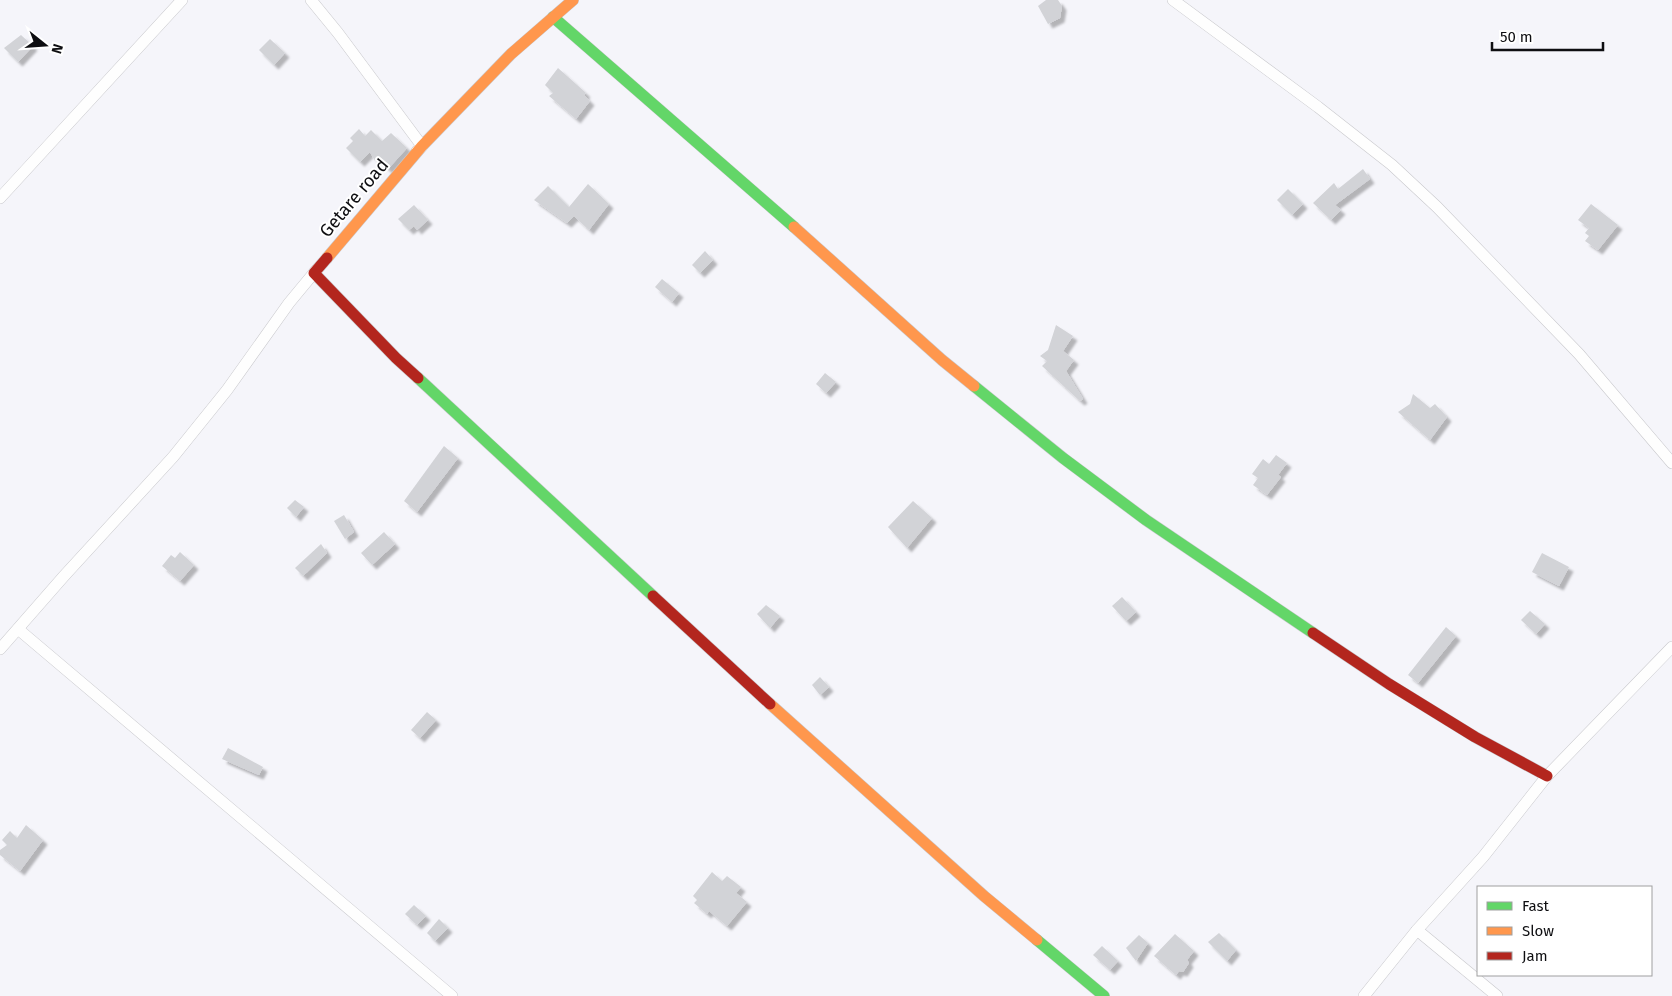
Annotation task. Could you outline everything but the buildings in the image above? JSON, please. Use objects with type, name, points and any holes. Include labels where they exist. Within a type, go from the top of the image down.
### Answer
[{"type":"street","points":[[0,198],[180,0]]},
{"type":"street","points":[[310,0],[338,34],[422,146]]},
{"type":"street","name":"Getare road","points":[[314,273],[422,146],[511,54],[573,0]]},
{"type":"street","points":[[1172,0],[1318,107],[1392,165],[1437,207],[1579,354],[1672,463]]},
{"type":"street","points":[[553,17],[743,180],[942,360],[1063,458],[1146,520],[1389,684],[1475,738],[1547,776]]},
{"type":"street","points":[[0,649],[174,457],[314,273],[396,358],[706,646],[984,896],[1104,996]]},
{"type":"street","points":[[18,629],[452,996]]},
{"type":"street","points":[[1364,996],[1417,930],[1483,857],[1547,776],[1672,647]]},
{"type":"street","points":[[1417,930],[1496,996]]},
{"type":"traffic: fast","points":[[553,17],[794,227]]},
{"type":"traffic: fast","points":[[418,378],[653,596]]},
{"type":"traffic: fast","points":[[974,386],[1063,458],[1146,520],[1313,633]]},
{"type":"traffic: fast","points":[[1037,940],[1104,996]]},
{"type":"traffic: slow","points":[[327,258],[422,146],[511,54],[573,0]]},
{"type":"traffic: slow","points":[[794,227],[942,360],[974,386]]},
{"type":"traffic: slow","points":[[770,704],[984,896],[1037,940]]},
{"type":"traffic: jam","points":[[327,258],[314,273],[396,358],[418,378]]},
{"type":"traffic: jam","points":[[653,596],[770,704]]},
{"type":"traffic: jam","points":[[1313,633],[1389,684],[1475,737],[1547,776]]}]
